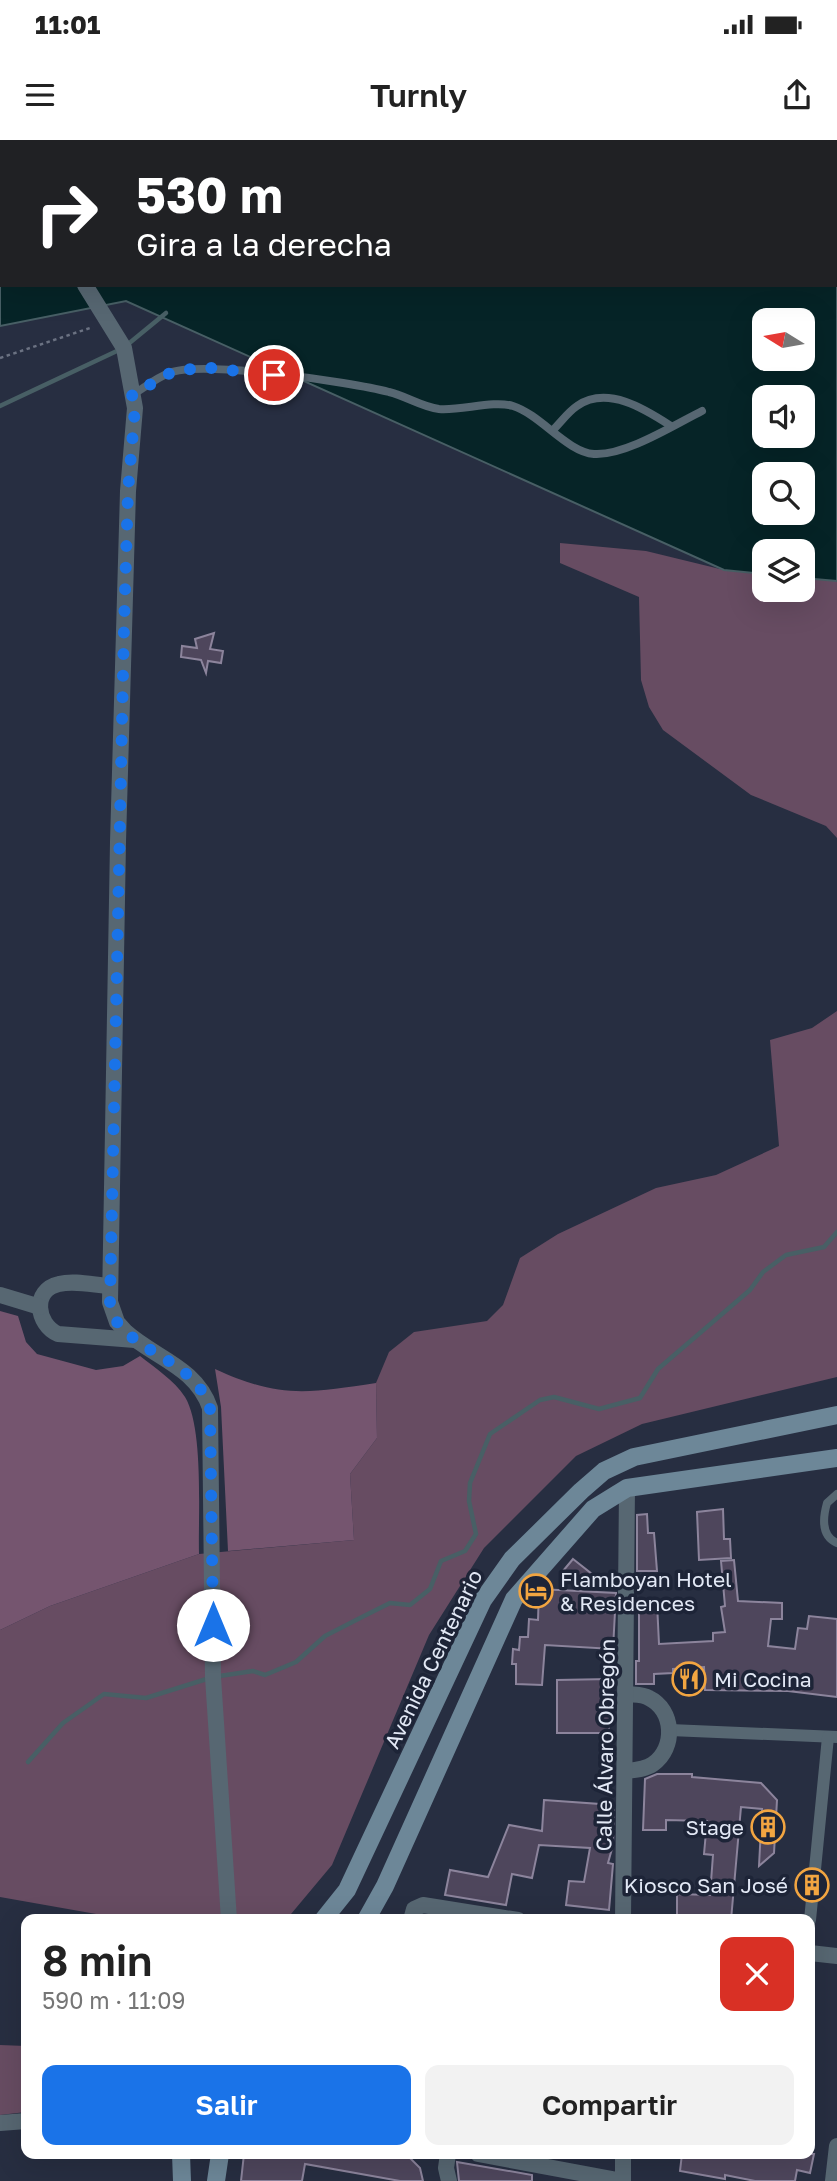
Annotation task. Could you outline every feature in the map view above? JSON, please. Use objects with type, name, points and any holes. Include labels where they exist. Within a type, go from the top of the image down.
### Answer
[{"type":"main road","name":"Avenida Centenario","points":[[328,1914],[347,1890],[483,1600],[512,1559],[580,1490],[604,1471],[634,1457],[837,1415]]},
{"type":"main road","points":[[369,1914],[385,1886],[514,1599],[593,1509],[627,1488],[837,1458]]},
{"type":"main road","points":[[181,2159],[182,2181]]},
{"type":"main road","points":[[216,2181],[219,2159]]},
{"type":"street","points":[[86,287],[124,348],[135,408],[127,545],[109,1286],[112,1311],[117,1322],[135,1340],[192,1377],[210,1408],[213,1677],[229,1914]]},
{"type":"street","points":[[109,1286],[58,1284],[47,1291],[40,1307],[44,1324],[58,1334],[135,1340]]},
{"type":"street","points":[[0,1294],[40,1307]]},
{"type":"street","name":"Calle Álvaro Obregón","points":[[624,1914],[627,1488]]},
{"type":"street","points":[[626,1771],[652,1764],[662,1755],[668,1744],[670,1730],[667,1717],[660,1706],[649,1698],[627,1694]]},
{"type":"street","points":[[670,1730],[832,1737],[811,1914]]},
{"type":"street","points":[[413,1914],[414,1909],[423,1905],[479,1914]]},
{"type":"street","points":[[815,1954],[837,1956]]},
{"type":"street","points":[[0,2123],[21,2121]]},
{"type":"street","points":[[833,2181],[837,2146]]},
{"type":"street","points":[[447,2159],[449,2181]]},
{"type":"street","points":[[505,2159],[623,2181],[623,2159]]},
{"type":"lane","points":[[132,395],[170,373],[202,367],[390,392],[438,409],[508,404],[528,411],[586,452],[596,454],[631,445],[702,411]]},
{"type":"lane","points":[[553,430],[576,407],[587,401],[606,398],[632,404],[671,426]]},
{"type":"lane","points":[[837,1494],[827,1503],[824,1525],[829,1538],[837,1543]]},
{"type":"path","points":[[0,358],[108,323]]},
{"type":"shaded area","points":[[0,287],[837,287],[837,581],[815,579],[815,539],[752,539],[752,573],[724,570],[126,301],[0,326]]},
{"type":"shaded area","points":[[560,543],[646,551],[724,570],[752,573],[752,602],[815,602],[815,579],[837,581],[837,838],[826,826],[751,795],[663,730],[649,707],[641,680],[639,597],[560,563]]},
{"type":"shaded area","points":[[837,1011],[837,1377],[642,1424],[576,1456],[484,1548],[429,1635],[332,1865],[291,1914],[96,1914],[0,1897],[0,1630],[50,1606],[199,1554],[354,1540],[350,1474],[377,1438],[376,1383],[389,1352],[414,1332],[487,1321],[503,1305],[520,1258],[558,1234],[656,1188],[716,1175],[779,1146],[770,1040],[812,1028]]},
{"type":"shaded area","points":[[0,1311],[18,1316],[26,1342],[37,1354],[96,1370],[123,1366],[140,1356],[181,1391],[191,1411],[198,1450],[199,1554],[50,1606],[0,1630]]},
{"type":"shaded area","points":[[215,1369],[258,1385],[294,1391],[376,1383],[377,1438],[350,1474],[354,1540],[228,1551],[221,1407]]},
{"type":"shaded area","points":[[0,2045],[21,2046],[21,2113],[0,2115]]},
{"type":"building","points":[[214,633],[210,649],[223,651],[221,663],[208,661],[206,673],[201,660],[181,657],[182,646],[197,648],[195,639]]},
{"type":"building","points":[[723,1509],[724,1539],[730,1539],[731,1558],[699,1560],[697,1512]]},
{"type":"building","points":[[647,1514],[648,1533],[654,1533],[657,1571],[637,1571],[637,1515]]},
{"type":"building","points":[[573,1559],[592,1574],[582,1587],[563,1571]]},
{"type":"building","points":[[734,1560],[738,1601],[782,1603],[782,1619],[771,1619],[768,1646],[795,1649],[798,1628],[807,1629],[809,1616],[837,1619],[837,1697],[788,1691],[705,1690],[704,1667],[673,1669],[673,1673],[654,1674],[654,1684],[636,1684],[636,1661],[639,1661],[639,1604],[657,1603],[659,1644],[713,1641],[713,1633],[725,1632],[721,1607],[725,1606],[721,1561]]},
{"type":"building","points":[[539,1589],[616,1593],[613,1649],[545,1645],[542,1685],[516,1684],[516,1664],[512,1664],[513,1649],[519,1650],[520,1637],[528,1637],[529,1619],[538,1620]]},
{"type":"building","points":[[609,1679],[609,1733],[557,1733],[557,1680]]},
{"type":"building","points":[[657,1774],[692,1774],[692,1777],[761,1783],[777,1800],[774,1853],[759,1866],[762,1809],[741,1807],[732,1914],[677,1914],[677,1894],[710,1895],[713,1855],[704,1854],[707,1821],[666,1820],[666,1830],[643,1830],[645,1779]]},
{"type":"building","points":[[544,1800],[614,1805],[613,1845],[608,1863],[613,1864],[609,1910],[566,1905],[569,1881],[584,1882],[590,1848],[539,1845],[532,1878],[512,1874],[506,1905],[445,1895],[450,1870],[488,1877],[509,1825],[542,1831]]},
{"type":"building","points":[[243,2159],[411,2159],[420,2168],[423,2181],[400,2181],[305,2164],[302,2181],[241,2181]]},
{"type":"building","points":[[681,2159],[813,2159],[810,2173],[797,2170],[795,2181],[755,2181],[725,2175],[725,2179],[680,2171]]},
{"type":"building","points":[[457,2162],[532,2175],[532,2181],[459,2181]]},
{"type":"waterway","points":[[127,345],[166,313]]},
{"type":"waterway","points":[[0,406],[119,350]]},
{"type":"waterway","points":[[28,1762],[63,1723],[104,1694],[146,1698],[213,1677],[253,1671],[265,1675],[296,1662],[325,1636],[390,1603],[410,1605],[430,1589],[441,1561],[465,1551],[476,1534],[469,1501],[470,1483],[490,1434],[540,1400],[554,1397],[599,1409],[640,1398],[658,1369],[750,1290],[763,1272],[786,1255],[824,1247],[837,1232]]},
{"type":"place","name":"Flamboyan Hotel & Residences","points":[[536,1591]]},
{"type":"place","name":"Mi Cocina","points":[[689,1679]]},
{"type":"place","name":"Stage","points":[[768,1827]]},
{"type":"place","name":"Kiosco San José","points":[[812,1885]]},
{"type":"route","points":[[213,1625],[210,1408],[192,1377],[126,1332],[117,1322],[110,1302],[118,842],[128,491],[135,408],[132,395],[170,373],[202,367],[274,375]]}]
